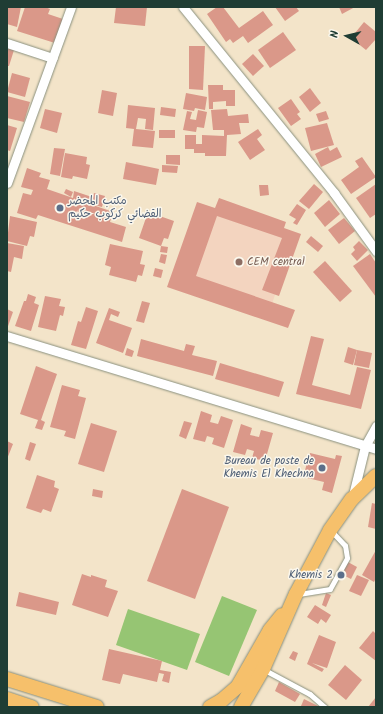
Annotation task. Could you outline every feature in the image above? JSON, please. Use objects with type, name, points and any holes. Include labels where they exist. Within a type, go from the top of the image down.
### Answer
[{"type":"main road","points":[[241,707],[263,669],[293,599],[330,530],[352,498],[376,476]]},
{"type":"main road","points":[[210,707],[225,698],[238,686],[270,630],[293,599]]},
{"type":"main road","points":[[7,679],[97,707]]},
{"type":"main road","points":[[7,699],[32,707]]},
{"type":"street","points":[[7,183],[71,7]]},
{"type":"street","points":[[183,7],[329,187],[376,251]]},
{"type":"street","points":[[7,43],[53,58]]},
{"type":"street","points":[[7,336],[365,446],[376,448]]},
{"type":"street","points":[[352,498],[365,446],[376,426]]},
{"type":"lane","points":[[293,599],[330,589],[347,558],[345,546],[330,530]]},
{"type":"lane","points":[[263,669],[310,694],[325,707]]},
{"type":"shaded area","name":"CEM central","points":[[210,208],[294,237],[269,313],[184,288]]},
{"type":"green space","points":[[222,596],[257,610],[229,676],[195,662]]},
{"type":"green space","points":[[128,609],[200,634],[187,670],[116,645]]},
{"type":"building","points":[[7,7],[21,7],[17,27],[7,24]]},
{"type":"building","points":[[25,7],[45,7],[50,9],[48,14],[66,20],[58,44],[17,31]]},
{"type":"building","points":[[116,7],[147,7],[145,26],[114,23]]},
{"type":"building","points":[[217,7],[223,7],[239,28],[263,11],[273,25],[248,43],[243,36],[233,43],[230,39],[226,42],[207,14]]},
{"type":"building","points":[[275,7],[296,7],[299,11],[285,21]]},
{"type":"building","points":[[339,7],[355,7],[342,14]]},
{"type":"building","points":[[364,22],[376,32],[376,39],[366,50],[351,38]]},
{"type":"building","points":[[283,32],[296,50],[270,68],[258,50]]},
{"type":"building","points":[[189,46],[205,46],[203,90],[189,89]]},
{"type":"building","points":[[7,48],[14,50],[9,66],[7,66]]},
{"type":"building","points":[[253,54],[264,66],[253,76],[242,64]]},
{"type":"building","points":[[12,73],[30,78],[25,97],[7,92]]},
{"type":"building","points":[[208,85],[223,85],[223,90],[235,90],[235,106],[226,106],[226,101],[213,102],[213,109],[209,109]]},
{"type":"building","points":[[310,88],[321,103],[310,112],[299,97]]},
{"type":"building","points":[[102,90],[117,93],[113,116],[98,113]]},
{"type":"building","points":[[186,93],[207,97],[205,110],[195,108],[194,111],[183,109]]},
{"type":"building","points":[[7,96],[30,102],[24,122],[7,118]]},
{"type":"building","points":[[291,99],[300,112],[297,114],[301,119],[291,126],[278,108]]},
{"type":"building","points":[[128,105],[155,108],[153,130],[145,129],[146,119],[138,118],[136,129],[155,131],[153,148],[132,146],[134,129],[126,128]]},
{"type":"building","points":[[161,107],[176,109],[175,117],[160,115]]},
{"type":"building","points":[[45,109],[62,113],[57,133],[40,128]]},
{"type":"building","points":[[227,109],[228,116],[248,114],[249,123],[239,123],[241,134],[227,135],[226,156],[205,156],[205,153],[194,153],[194,149],[185,149],[185,135],[196,135],[196,144],[202,144],[202,135],[224,136],[224,130],[213,130],[211,110]]},
{"type":"building","points":[[198,110],[207,112],[204,128],[197,127],[196,132],[183,130],[187,111],[192,112],[190,119],[196,120]]},
{"type":"building","points":[[326,111],[329,119],[319,122],[316,114]]},
{"type":"building","points":[[327,123],[334,145],[311,151],[305,128]]},
{"type":"building","points":[[7,125],[17,128],[10,151],[7,150]]},
{"type":"building","points":[[258,129],[262,135],[257,139],[265,150],[250,160],[238,142]]},
{"type":"building","points":[[159,130],[175,130],[175,138],[159,138]]},
{"type":"building","points":[[328,147],[330,151],[337,147],[342,157],[321,167],[315,154]]},
{"type":"building","points":[[54,148],[65,149],[60,176],[50,174]]},
{"type":"building","points":[[65,153],[87,157],[86,164],[90,165],[87,179],[73,176],[72,179],[61,177]]},
{"type":"building","points":[[166,155],[180,155],[180,165],[166,164]]},
{"type":"building","points":[[362,157],[376,177],[351,194],[341,180],[359,167],[355,161]]},
{"type":"building","points":[[126,162],[159,169],[156,185],[123,179]]},
{"type":"building","points":[[162,165],[178,166],[177,173],[162,172]]},
{"type":"building","name":"مكتب المحضر القضائي كركوب حكيم","points":[[27,168],[41,173],[39,177],[50,180],[47,189],[73,198],[74,191],[92,197],[90,204],[113,212],[110,222],[126,227],[122,242],[38,215],[36,219],[17,213],[23,193],[31,195],[33,190],[21,187]]},
{"type":"building","points":[[314,184],[323,192],[309,209],[299,201]]},
{"type":"building","points":[[376,184],[376,214],[370,218],[356,198]]},
{"type":"building","points":[[259,185],[268,185],[269,195],[260,196]]},
{"type":"building","points":[[66,189],[73,192],[71,197],[64,193]]},
{"type":"building","points":[[94,193],[105,196],[102,207],[91,204]]},
{"type":"building","points":[[219,198],[286,222],[284,228],[301,234],[279,296],[262,290],[282,238],[217,216],[196,276],[295,310],[288,328],[167,287],[197,202],[215,208]]},
{"type":"building","points":[[329,200],[340,214],[325,227],[314,213]]},
{"type":"building","points":[[297,204],[306,210],[297,225],[293,223],[296,219],[289,215]]},
{"type":"building","points":[[148,212],[174,221],[168,239],[164,238],[161,246],[139,238]]},
{"type":"building","points":[[10,216],[37,222],[34,237],[30,236],[27,246],[7,241]]},
{"type":"building","points":[[344,218],[355,231],[339,244],[328,230]]},
{"type":"building","points":[[311,236],[323,246],[318,252],[306,242]]},
{"type":"building","points":[[359,241],[368,250],[357,261],[351,254],[355,250],[353,247]]},
{"type":"building","points":[[7,243],[24,246],[22,259],[14,257],[11,272],[7,271]]},
{"type":"building","points":[[110,244],[143,251],[140,264],[145,265],[142,276],[138,275],[136,282],[109,275],[111,267],[105,265]]},
{"type":"building","points":[[161,246],[168,247],[167,253],[160,252]]},
{"type":"building","points":[[161,254],[167,255],[165,264],[159,262]]},
{"type":"building","points":[[370,254],[376,263],[376,297],[353,266]]},
{"type":"building","points":[[325,261],[352,291],[340,302],[313,272]]},
{"type":"building","points":[[155,268],[163,270],[161,278],[153,276]]},
{"type":"building","points":[[28,294],[36,297],[34,303],[39,305],[31,331],[15,326]]},
{"type":"building","points":[[45,296],[61,299],[59,306],[65,307],[63,316],[60,315],[56,331],[38,327]]},
{"type":"building","points":[[142,301],[150,303],[144,323],[136,321]]},
{"type":"building","points":[[86,307],[98,311],[86,349],[71,345],[78,321],[81,322]]},
{"type":"building","points":[[109,308],[120,312],[118,317],[111,314],[109,320],[132,328],[123,353],[96,343]]},
{"type":"building","points":[[7,309],[13,312],[7,329]]},
{"type":"building","points":[[311,336],[324,339],[312,385],[350,395],[357,367],[371,370],[361,409],[296,394]]},
{"type":"building","points":[[141,339],[184,351],[186,344],[195,346],[192,355],[217,361],[213,376],[137,356]]},
{"type":"building","points":[[348,347],[357,350],[353,365],[344,362]]},
{"type":"building","points":[[127,348],[134,351],[132,357],[125,355]]},
{"type":"building","points":[[357,350],[372,353],[369,368],[354,365]]},
{"type":"building","points":[[220,363],[284,382],[279,397],[215,379]]},
{"type":"building","points":[[36,366],[57,374],[41,420],[45,422],[42,430],[35,428],[38,420],[20,414]]},
{"type":"building","points":[[62,385],[80,390],[78,396],[86,398],[75,439],[64,436],[66,431],[50,427]]},
{"type":"building","points":[[201,411],[212,415],[210,422],[218,424],[221,416],[233,420],[224,448],[212,444],[214,438],[207,436],[205,442],[193,439]]},
{"type":"building","points":[[184,421],[192,423],[186,439],[179,436]]},
{"type":"building","points":[[91,423],[117,431],[104,472],[78,464]]},
{"type":"building","points":[[241,424],[252,428],[250,435],[259,437],[261,430],[273,433],[265,461],[252,458],[254,451],[247,449],[245,455],[233,452]]},
{"type":"building","points":[[7,441],[13,444],[7,459]]},
{"type":"building","points":[[30,442],[36,444],[30,461],[25,459]]},
{"type":"building","name":"Bureau de poste de Khemis El Khechna","points":[[310,453],[335,459],[336,455],[342,456],[332,493],[322,490],[324,482],[303,477]]},
{"type":"building","points":[[37,475],[55,481],[54,487],[59,489],[51,512],[43,509],[41,513],[26,508]]},
{"type":"building","points":[[93,489],[103,491],[102,498],[92,496]]},
{"type":"building","points":[[182,489],[229,507],[195,599],[147,581]]},
{"type":"building","points":[[372,503],[376,504],[376,529],[368,527]]},
{"type":"building","points":[[376,550],[376,578],[374,582],[362,575]]},
{"type":"building","points":[[346,561],[357,567],[351,579],[339,573]]},
{"type":"building","points":[[82,574],[107,580],[105,587],[118,591],[108,617],[72,605]]},
{"type":"building","points":[[357,575],[369,580],[361,596],[349,591]]},
{"type":"building","points":[[19,592],[59,602],[56,615],[16,606]]},
{"type":"building","points":[[326,593],[331,595],[326,607],[322,605]]},
{"type":"building","points":[[315,605],[331,615],[326,623],[321,619],[318,624],[307,617]]},
{"type":"building","points":[[373,631],[376,634],[376,661],[359,648]]},
{"type":"building","points":[[319,635],[336,642],[327,668],[312,663],[324,669],[322,672],[307,664]]},
{"type":"building","points":[[109,649],[162,661],[160,670],[171,672],[169,683],[162,681],[164,674],[159,673],[157,682],[123,674],[120,684],[102,680]]},
{"type":"building","points":[[293,651],[298,653],[295,661],[289,658]]},
{"type":"building","points":[[345,665],[362,680],[346,700],[328,685]]},
{"type":"building","points":[[279,682],[300,694],[295,702],[275,691]]},
{"type":"building","points":[[376,697],[376,707],[368,707]]},
{"type":"building","points":[[304,699],[320,707],[301,706]]},
{"type":"place","name":"مكتب المحضر القضائي كركوب حكيم","points":[[60,208]]},
{"type":"place","name":"CEM central","points":[[239,262]]},
{"type":"place","name":"Bureau de poste de Khemis El Khechna","points":[[322,468]]},
{"type":"place","name":"Khemis 2","points":[[341,575]]}]
